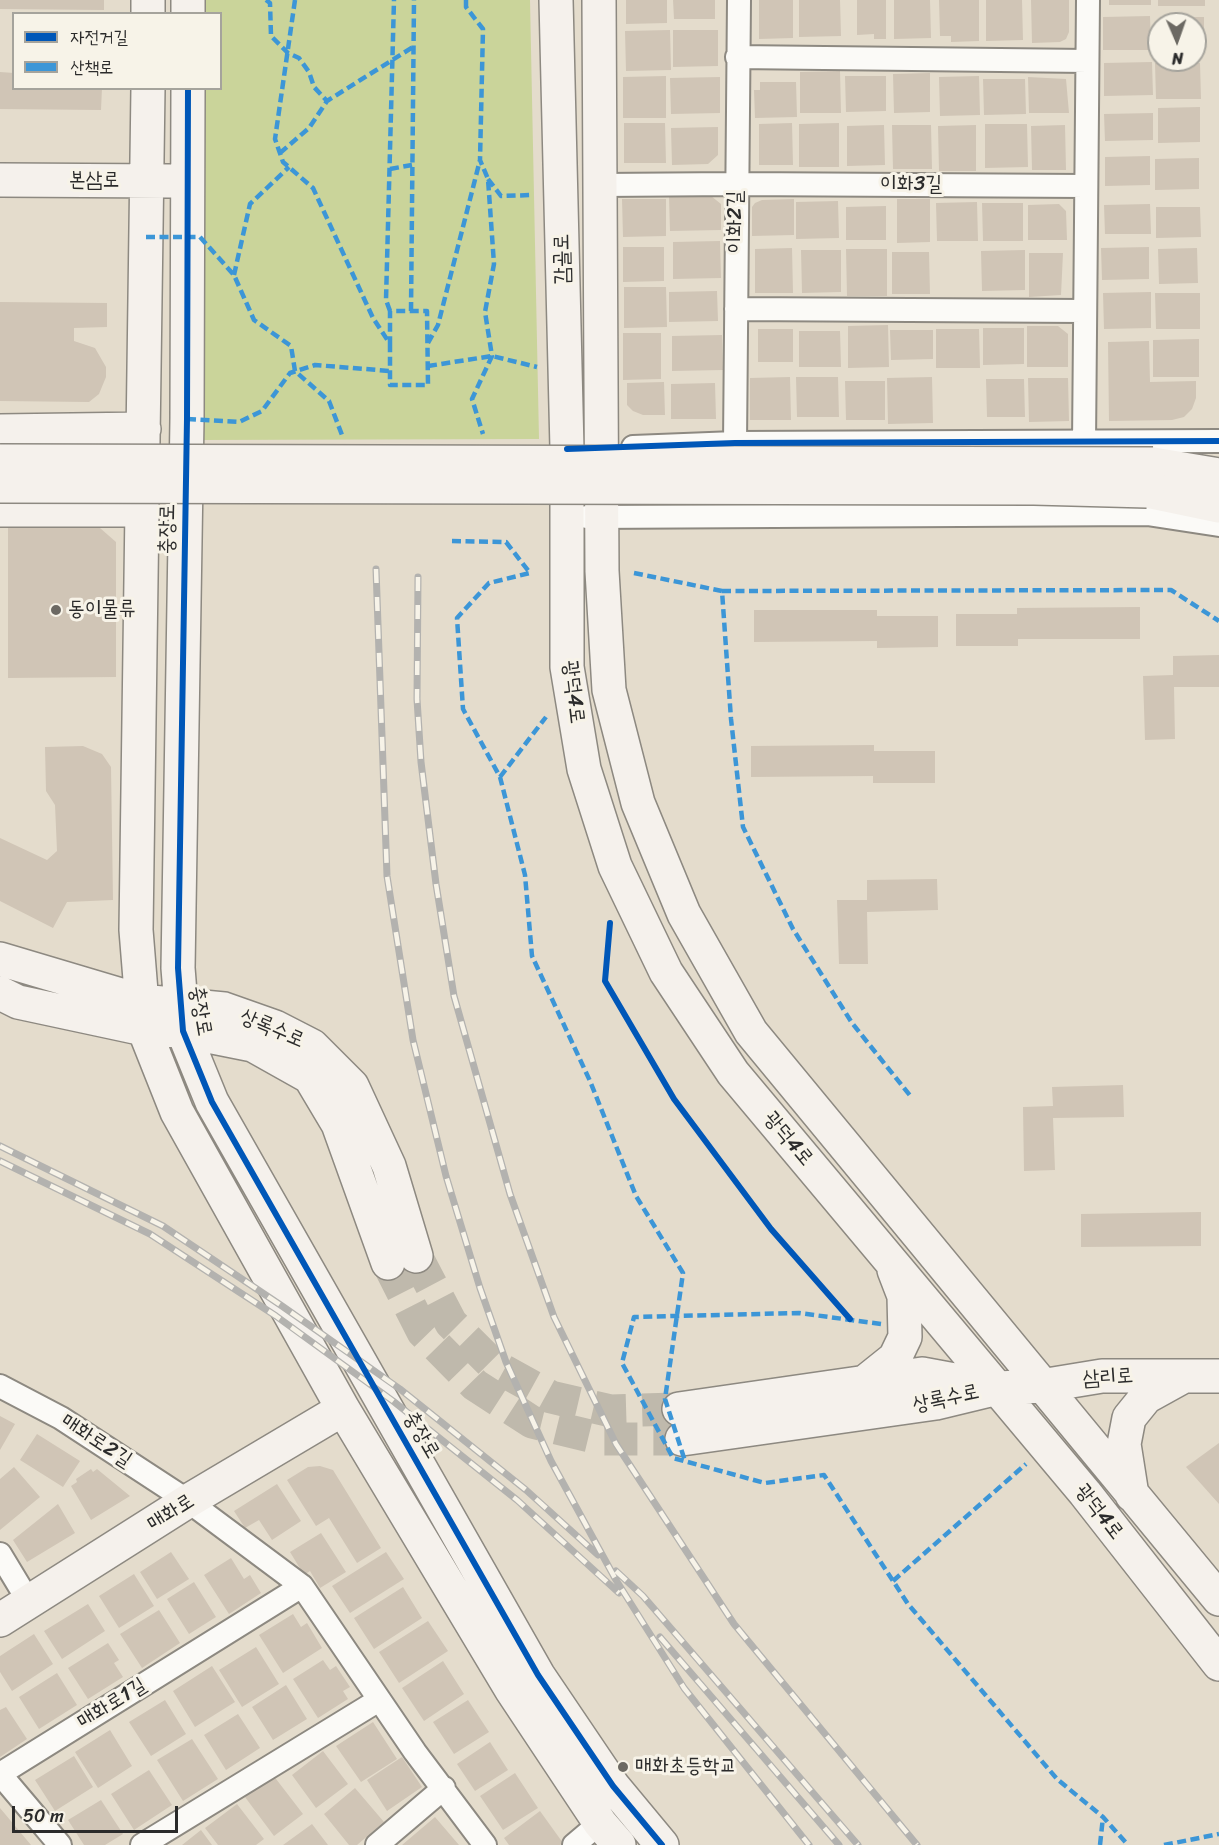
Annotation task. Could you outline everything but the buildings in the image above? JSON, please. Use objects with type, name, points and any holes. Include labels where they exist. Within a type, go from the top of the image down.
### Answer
[{"type":"main road","name":"감골로","points":[[556,0],[568,518]]},
{"type":"main road","name":"감골로","points":[[599,0],[603,517]]},
{"type":"main road","name":"충장로","points":[[148,90],[144,429],[140,510],[136,930],[142,1015],[177,1112],[343,1409],[511,1689],[610,1834]]},
{"type":"main road","name":"충장로","points":[[188,90],[181,1018],[212,1102],[538,1675],[613,1786],[662,1845]]},
{"type":"main road","name":"본삼로","points":[[0,180],[187,181]]},
{"type":"main road","points":[[0,431],[144,429]]},
{"type":"main road","points":[[0,461],[1150,477],[1219,476]]},
{"type":"main road","points":[[0,486],[1022,488],[1150,477],[1219,506]]},
{"type":"main road","points":[[0,510],[140,510]]},
{"type":"main road","name":"광덕4로","points":[[603,517],[602,571],[609,690],[639,803],[684,914],[751,1032],[1219,1599]]},
{"type":"main road","name":"광덕4로","points":[[568,518],[567,666],[584,769],[615,866],[666,972],[733,1073],[1085,1493],[1219,1664]]},
{"type":"main road","name":"상록수로","points":[[0,959],[142,1015]]},
{"type":"main road","name":"상록수로","points":[[0,993],[18,1002],[181,1018],[254,1045],[310,1077],[338,1124],[402,1259]]},
{"type":"main road","points":[[865,1382],[896,1358],[905,1337],[904,1296],[889,1258]]},
{"type":"main road","name":"상록수로","points":[[922,1374],[998,1388],[936,1403],[680,1424],[865,1382],[922,1374]]},
{"type":"main road","name":"삼리로","points":[[998,1388],[1041,1386],[1102,1376],[1219,1376]]},
{"type":"main road","points":[[1132,1495],[1124,1444],[1129,1418],[1146,1397],[1184,1376]]},
{"type":"main road","name":"매화로","points":[[0,1620],[188,1501],[343,1409]]},
{"type":"street","name":"이화2길","points":[[735,443],[739,0]]},
{"type":"street","points":[[1084,443],[1088,0]]},
{"type":"street","points":[[737,57],[1087,61]]},
{"type":"street","name":"이화3길","points":[[600,185],[1086,186]]},
{"type":"street","points":[[736,309],[1084,311]]},
{"type":"street","points":[[567,449],[735,443],[1219,441]]},
{"type":"street","points":[[568,518],[1147,514],[1219,525]]},
{"type":"street","name":"매화로2길","points":[[0,1386],[61,1418],[188,1501]]},
{"type":"street","points":[[188,1501],[302,1586],[415,1752],[485,1845]]},
{"type":"street","points":[[0,1554],[29,1602]]},
{"type":"street","name":"매화로1길","points":[[60,1845],[0,1774],[302,1586]]},
{"type":"street","points":[[142,1845],[380,1700]]},
{"type":"street","points":[[377,1845],[444,1788]]},
{"type":"street","points":[[574,1845],[610,1834]]},
{"type":"green space","points":[[203,0],[530,0],[539,439],[196,440],[202,90],[222,90],[222,12],[203,12]]},
{"type":"tunnel","points":[[416,1256],[451,1323],[493,1365],[551,1397],[611,1411],[679,1409]]},
{"type":"tunnel","points":[[388,1263],[423,1332],[475,1385],[532,1422],[602,1439],[682,1439]]},
{"type":"railway","points":[[376,569],[387,876],[413,1040],[446,1176],[480,1288],[506,1362],[551,1461],[616,1580],[684,1688],[809,1845]]},
{"type":"railway","points":[[418,577],[417,699],[421,762],[436,884],[454,996],[510,1194],[554,1317],[616,1444],[734,1624],[917,1845]]},
{"type":"railway","points":[[0,1146],[163,1226],[282,1306],[400,1389],[526,1490],[598,1555]]},
{"type":"railway","points":[[0,1161],[150,1234],[276,1316],[393,1401],[517,1500],[619,1593]]},
{"type":"railway","points":[[616,1571],[643,1596],[858,1845]]},
{"type":"railway","points":[[660,1637],[839,1845]]},
{"type":"marked path","points":[[266,0],[270,3],[271,36],[288,53],[299,58],[309,72],[314,87],[327,101]]},
{"type":"marked path","points":[[295,0],[275,139],[283,162],[313,188],[373,318],[390,344],[390,385],[428,385],[427,311],[390,311],[390,344]]},
{"type":"marked path","points":[[390,311],[386,300],[394,0]]},
{"type":"marked path","points":[[411,311],[414,0]]},
{"type":"marked path","points":[[466,0],[466,7],[483,29],[480,160],[488,179],[494,264],[485,312],[492,356],[472,399],[483,434]]},
{"type":"marked path","points":[[280,153],[309,128],[327,101],[413,47]]},
{"type":"marked path","points":[[428,343],[438,325],[480,160]]},
{"type":"marked path","points":[[390,169],[412,165]]},
{"type":"marked path","points":[[234,275],[250,204],[289,167]]},
{"type":"marked path","points":[[488,179],[501,196],[532,195]]},
{"type":"marked path","points":[[146,237],[200,237],[234,275],[254,320],[291,346],[295,371],[329,401],[342,435]]},
{"type":"marked path","points":[[428,366],[492,356],[537,367]]},
{"type":"marked path","points":[[187,419],[239,422],[262,411],[290,373],[315,365],[390,371]]},
{"type":"marked path","points":[[452,541],[506,542],[530,573],[489,583],[457,618],[463,709],[500,777],[525,875],[532,956],[590,1081],[636,1196],[683,1273],[665,1399],[685,1461]]},
{"type":"marked path","points":[[634,573],[722,591],[731,719],[743,827],[793,929],[852,1023],[912,1098]]},
{"type":"marked path","points":[[722,591],[1171,590],[1219,621]]},
{"type":"marked path","points":[[500,777],[546,717]]},
{"type":"marked path","points":[[881,1324],[799,1313],[634,1317],[622,1363],[673,1458],[765,1483],[824,1475],[908,1604],[1057,1779],[1103,1817],[1128,1845]]},
{"type":"marked path","points":[[893,1581],[1026,1464]]},
{"type":"marked path","points":[[1100,1845],[1103,1817]]},
{"type":"marked path","points":[[1164,1845],[1219,1834]]},
{"type":"cycle path","points":[[188,90],[187,419],[178,968],[183,1031],[212,1102],[538,1675],[613,1786],[662,1845]]},
{"type":"cycle path","points":[[567,449],[735,443],[1219,441]]},
{"type":"cycle path","points":[[610,923],[605,981],[674,1099],[771,1229],[850,1319]]},
{"type":"place","name":"동이물류","points":[[56,610]]},
{"type":"place","name":"매화초등학교","points":[[623,1767]]}]
